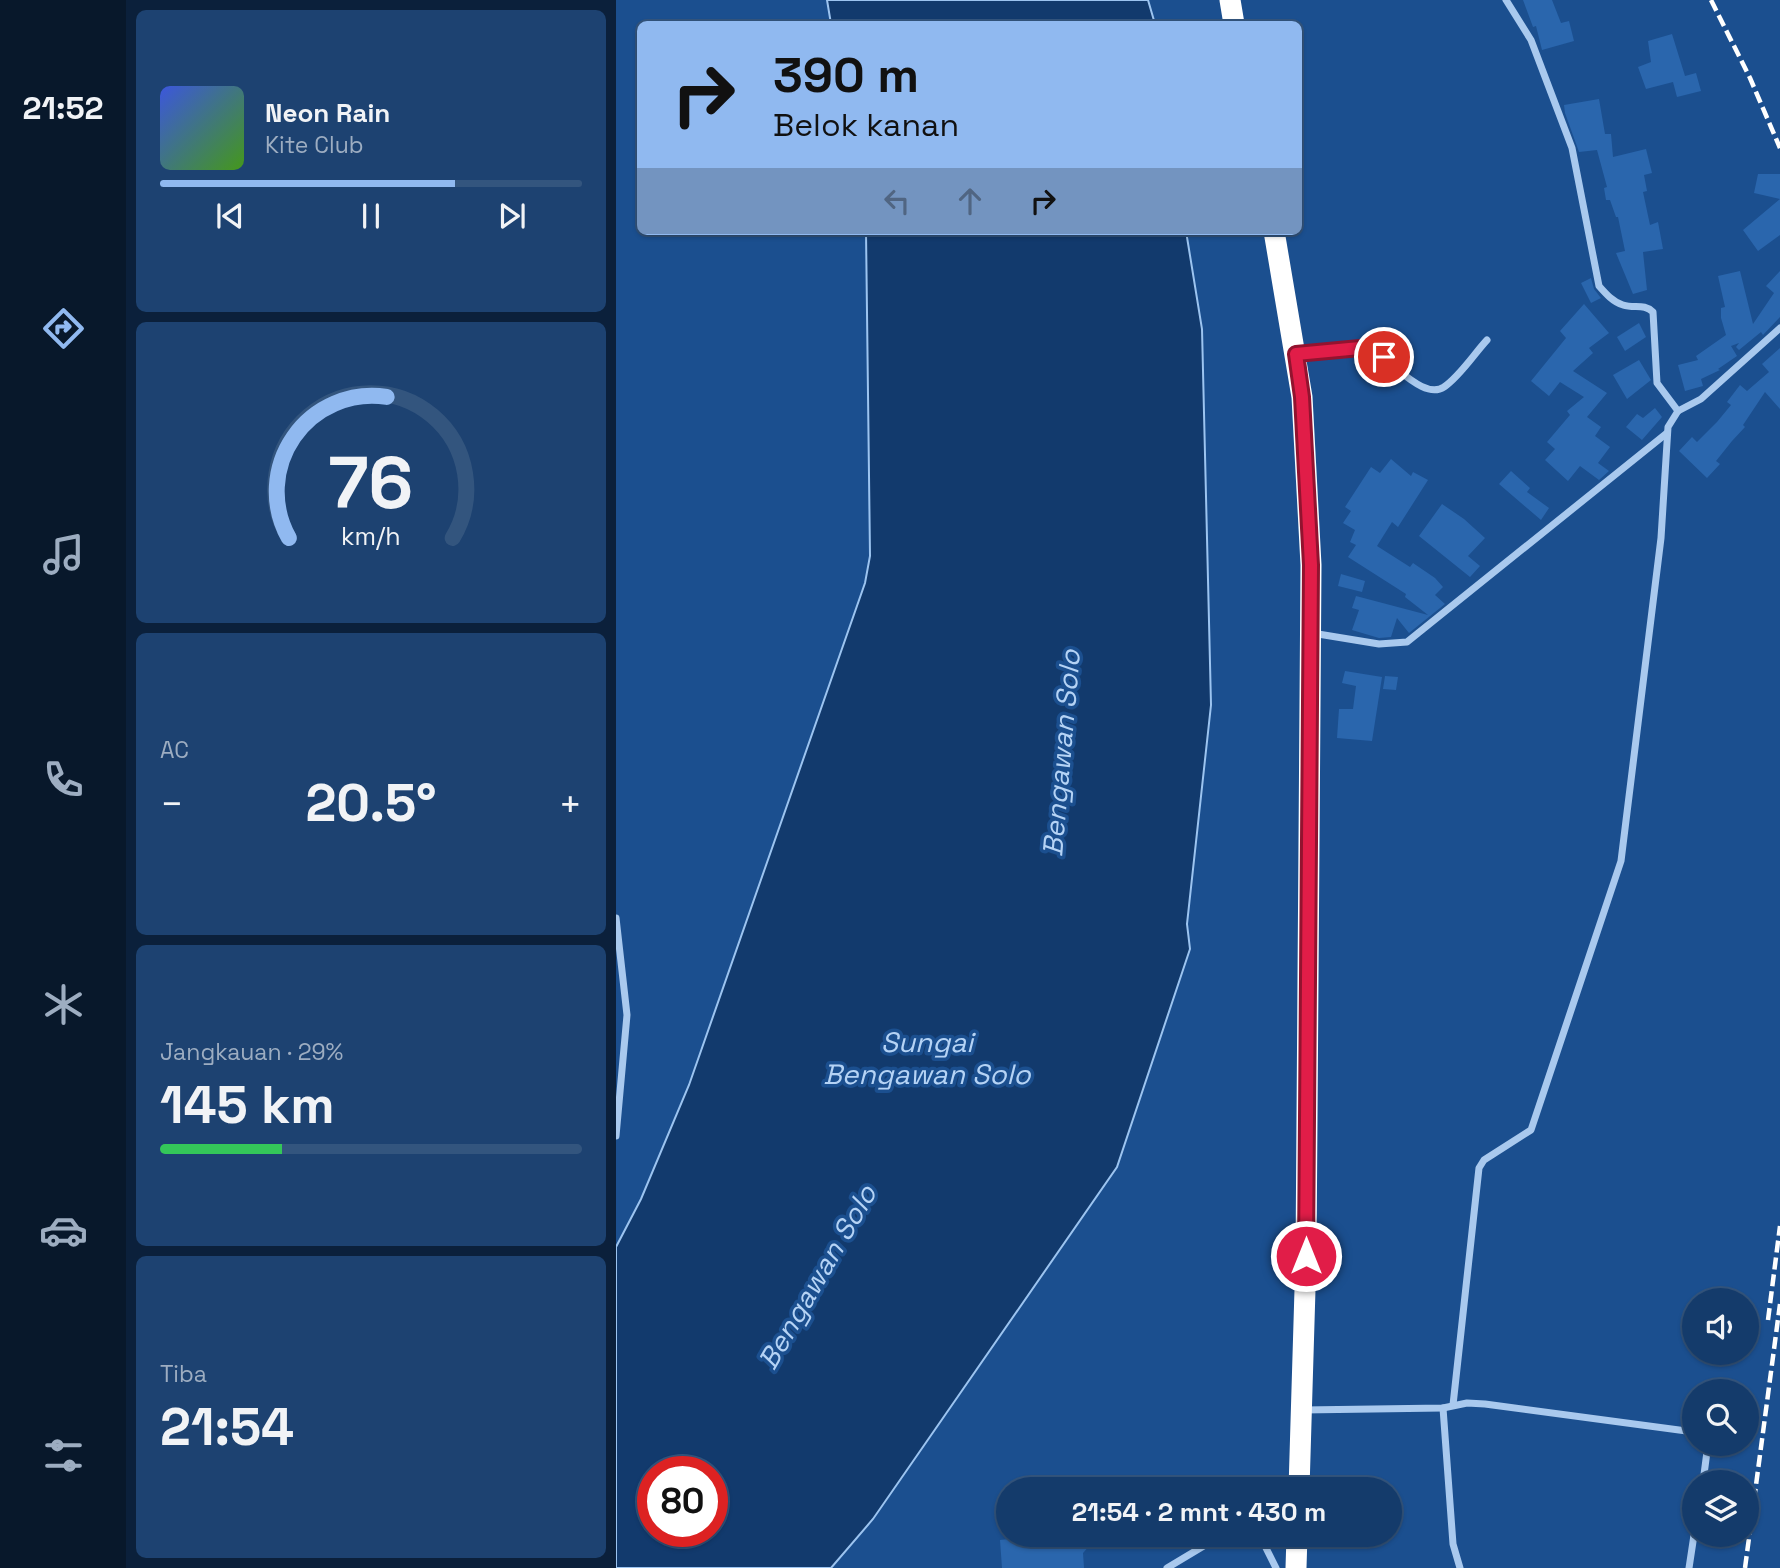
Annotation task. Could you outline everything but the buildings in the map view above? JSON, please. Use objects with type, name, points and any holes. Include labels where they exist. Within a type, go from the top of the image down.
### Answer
[{"type":"highway","points":[[1230,0],[1234,21]]},
{"type":"highway","points":[[1275,235],[1296,354],[1306,443],[1311,632],[1299,1477]]},
{"type":"highway","points":[[1296,1568],[1297,1547]]},
{"type":"street","points":[[1506,0],[1531,40],[1572,148],[1599,286],[1607,296],[1623,306],[1644,307],[1653,312],[1657,383],[1678,411]]},
{"type":"street","points":[[1453,1405],[1479,1168],[1484,1160],[1531,1130],[1621,861],[1661,538],[1667,433],[1678,411],[1701,399],[1780,328]]},
{"type":"street","points":[[1296,354],[1360,348],[1384,357],[1425,391],[1437,391],[1446,386],[1487,340]]},
{"type":"street","points":[[1311,632],[1379,644],[1408,642],[1667,433]]},
{"type":"street","points":[[616,918],[627,1015],[616,1136]]},
{"type":"street","points":[[1302,1410],[1443,1408],[1485,1404],[1682,1430]]},
{"type":"street","points":[[1443,1408],[1453,1544],[1460,1568]]},
{"type":"street","points":[[1167,1568],[1202,1547]]},
{"type":"street","points":[[1266,1547],[1276,1568]]},
{"type":"street","points":[[1689,1568],[1692,1547]]},
{"type":"water","points":[[827,0],[1148,0],[1154,21],[830,21]]},
{"type":"water","name":"Sungai Bengawan Solo","points":[[866,235],[1187,235],[1202,329],[1211,705],[1187,924],[1190,949],[1117,1167],[873,1519],[831,1568],[616,1568],[616,1247],[641,1199],[689,1085],[865,583],[870,556]]},
{"type":"railway","points":[[1711,0],[1750,78],[1780,148]]},
{"type":"railway","points":[[1768,1320],[1780,1226]]},
{"type":"railway","points":[[1745,1568],[1780,1304]]},
{"type":"route","points":[[1306,1256],[1311,565],[1306,443],[1296,354],[1360,348],[1384,357]]},
{"type":"water label","name":"Bengawan Solo","points":[[1061,753]]},
{"type":"water label","name":"Bengawan Solo","points":[[817,1277]]}]
